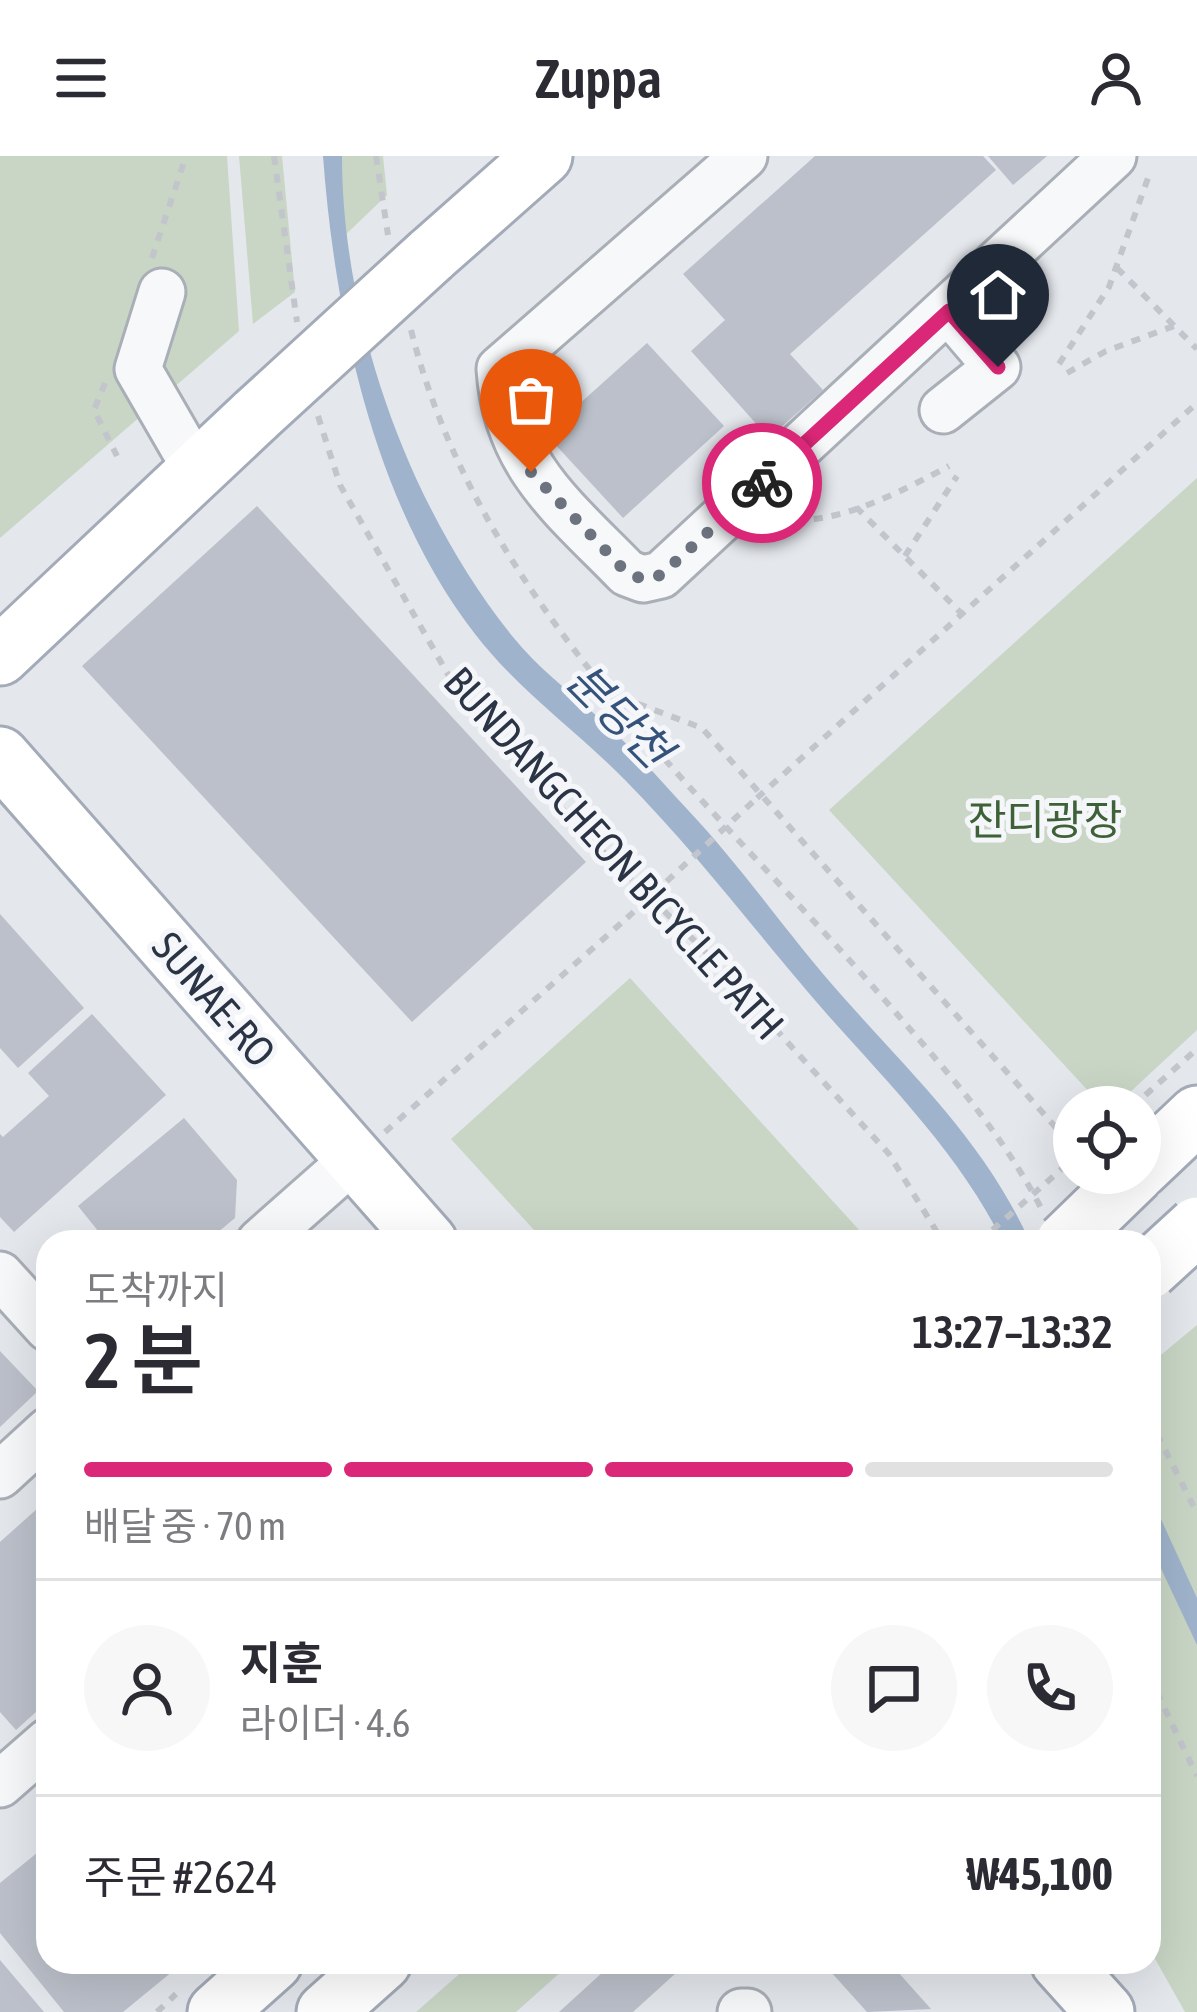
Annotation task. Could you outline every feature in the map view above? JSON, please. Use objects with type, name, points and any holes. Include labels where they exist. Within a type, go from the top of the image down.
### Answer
[{"type":"main road","points":[[0,656],[256,415],[412,254],[543,156]]},
{"type":"main road","name":"SUNAE-RO","points":[[0,756],[418,1230]]},
{"type":"main road","points":[[1161,1149],[1197,1114]]},
{"type":"main road","points":[[1061,1230],[1108,1194]]},
{"type":"main road","points":[[1161,1259],[1197,1226]]},
{"type":"main road","points":[[217,2012],[260,1974]]},
{"type":"main road","points":[[326,2012],[369,1974]]},
{"type":"main road","points":[[1045,1974],[1065,2012]]},
{"type":"main road","points":[[1071,1974],[1105,2012]]},
{"type":"street","points":[[743,156],[500,369],[510,426],[531,472],[627,573],[643,579],[661,575],[949,311],[1131,167]]},
{"type":"street","points":[[162,292],[138,369],[196,471]]},
{"type":"street","points":[[943,410],[998,367],[949,311]]},
{"type":"street","points":[[274,1230],[355,1158]]},
{"type":"street","points":[[0,1275],[36,1315]]},
{"type":"street","points":[[0,1474],[36,1442]]},
{"type":"street","points":[[0,1784],[36,1752]]},
{"type":"path","points":[[274,156],[298,329]]},
{"type":"path","points":[[376,156],[412,254]]},
{"type":"path","points":[[1059,364],[1099,307],[1117,268],[1131,167]]},
{"type":"path","points":[[1117,268],[1197,350]]},
{"type":"path","points":[[407,314],[446,430],[478,498],[514,563],[601,690],[780,880],[971,1100],[1021,1168],[1055,1230]]},
{"type":"path","points":[[1067,373],[1106,351],[1174,326]]},
{"type":"path","points":[[355,1158],[1197,403]]},
{"type":"path","name":"BUNDANGCHEON BICYCLE PATH","points":[[316,410],[340,484],[462,699],[589,838],[701,947],[889,1154],[936,1230]]},
{"type":"path","points":[[733,510],[793,521],[856,507],[949,466]]},
{"type":"path","points":[[905,556],[958,476]]},
{"type":"path","points":[[856,507],[962,614]]},
{"type":"path","points":[[601,690],[702,728],[1053,1124]]},
{"type":"path","points":[[1156,1086],[1197,1049]]},
{"type":"path","points":[[993,1230],[1053,1177]]},
{"type":"path","points":[[1161,1442],[1197,1513]]},
{"type":"path","points":[[1161,1701],[1197,1776]]},
{"type":"green space","points":[[0,156],[227,156],[239,331],[0,538]]},
{"type":"green space","points":[[239,156],[282,156],[295,292],[253,324]]},
{"type":"green space","points":[[333,156],[383,156],[387,195],[342,238]]},
{"type":"green space","name":"잔디광장","points":[[1197,478],[1197,1030],[1137,1086],[1084,1086],[829,810]]},
{"type":"green space","points":[[630,978],[859,1230],[534,1230],[451,1139]]},
{"type":"green space","points":[[1197,1325],[1197,2012],[1185,2012],[1161,1969],[1161,1355]]},
{"type":"green space","points":[[459,1974],[559,1974],[516,2012],[416,2012]]},
{"type":"water","points":[[323,156],[342,156],[354,283],[388,410],[442,531],[476,586],[523,648],[622,739],[708,832],[824,975],[947,1113],[992,1173],[1024,1230],[997,1230],[945,1150],[703,866],[652,808],[492,654],[440,583],[410,527],[366,407],[350,344]]},
{"type":"water","points":[[1161,1519],[1197,1598],[1197,1645],[1161,1568]]},
{"type":"building","points":[[815,156],[983,156],[996,170],[790,354],[823,390],[769,438],[691,351],[725,320],[683,274]]},
{"type":"building","points":[[988,156],[1047,156],[1013,185]]},
{"type":"building","points":[[647,343],[724,426],[623,518],[529,416],[515,382],[536,362],[577,406]]},
{"type":"building","points":[[257,506],[586,862],[412,1022],[82,666]]},
{"type":"building","points":[[0,914],[84,1008],[18,1068],[0,1048]]},
{"type":"building","points":[[92,1014],[166,1095],[14,1232],[0,1217],[0,1134],[3,1137],[49,1096],[28,1073]]},
{"type":"building","points":[[184,1118],[237,1180],[235,1218],[220,1230],[97,1230],[78,1206]]},
{"type":"building","points":[[0,1351],[36,1393],[0,1427]]},
{"type":"building","points":[[36,1510],[36,1712],[16,1730],[0,1712],[0,1542]]},
{"type":"building","points":[[36,1854],[36,1974],[169,1974],[123,2012],[64,2012],[0,1933],[0,1883]]},
{"type":"building","points":[[0,1960],[44,2012],[0,2012]]},
{"type":"building","points":[[601,1974],[675,1974],[633,2012],[559,2012]]},
{"type":"building","points":[[833,1974],[900,1974],[931,2009],[867,2012]]},
{"type":"way so far","points":[[531,472],[627,573],[643,579],[661,575],[762,483]]},
{"type":"route","points":[[762,483],[949,311],[998,367]]},
{"type":"water label","name":"분당천","points":[[619,715]]}]
